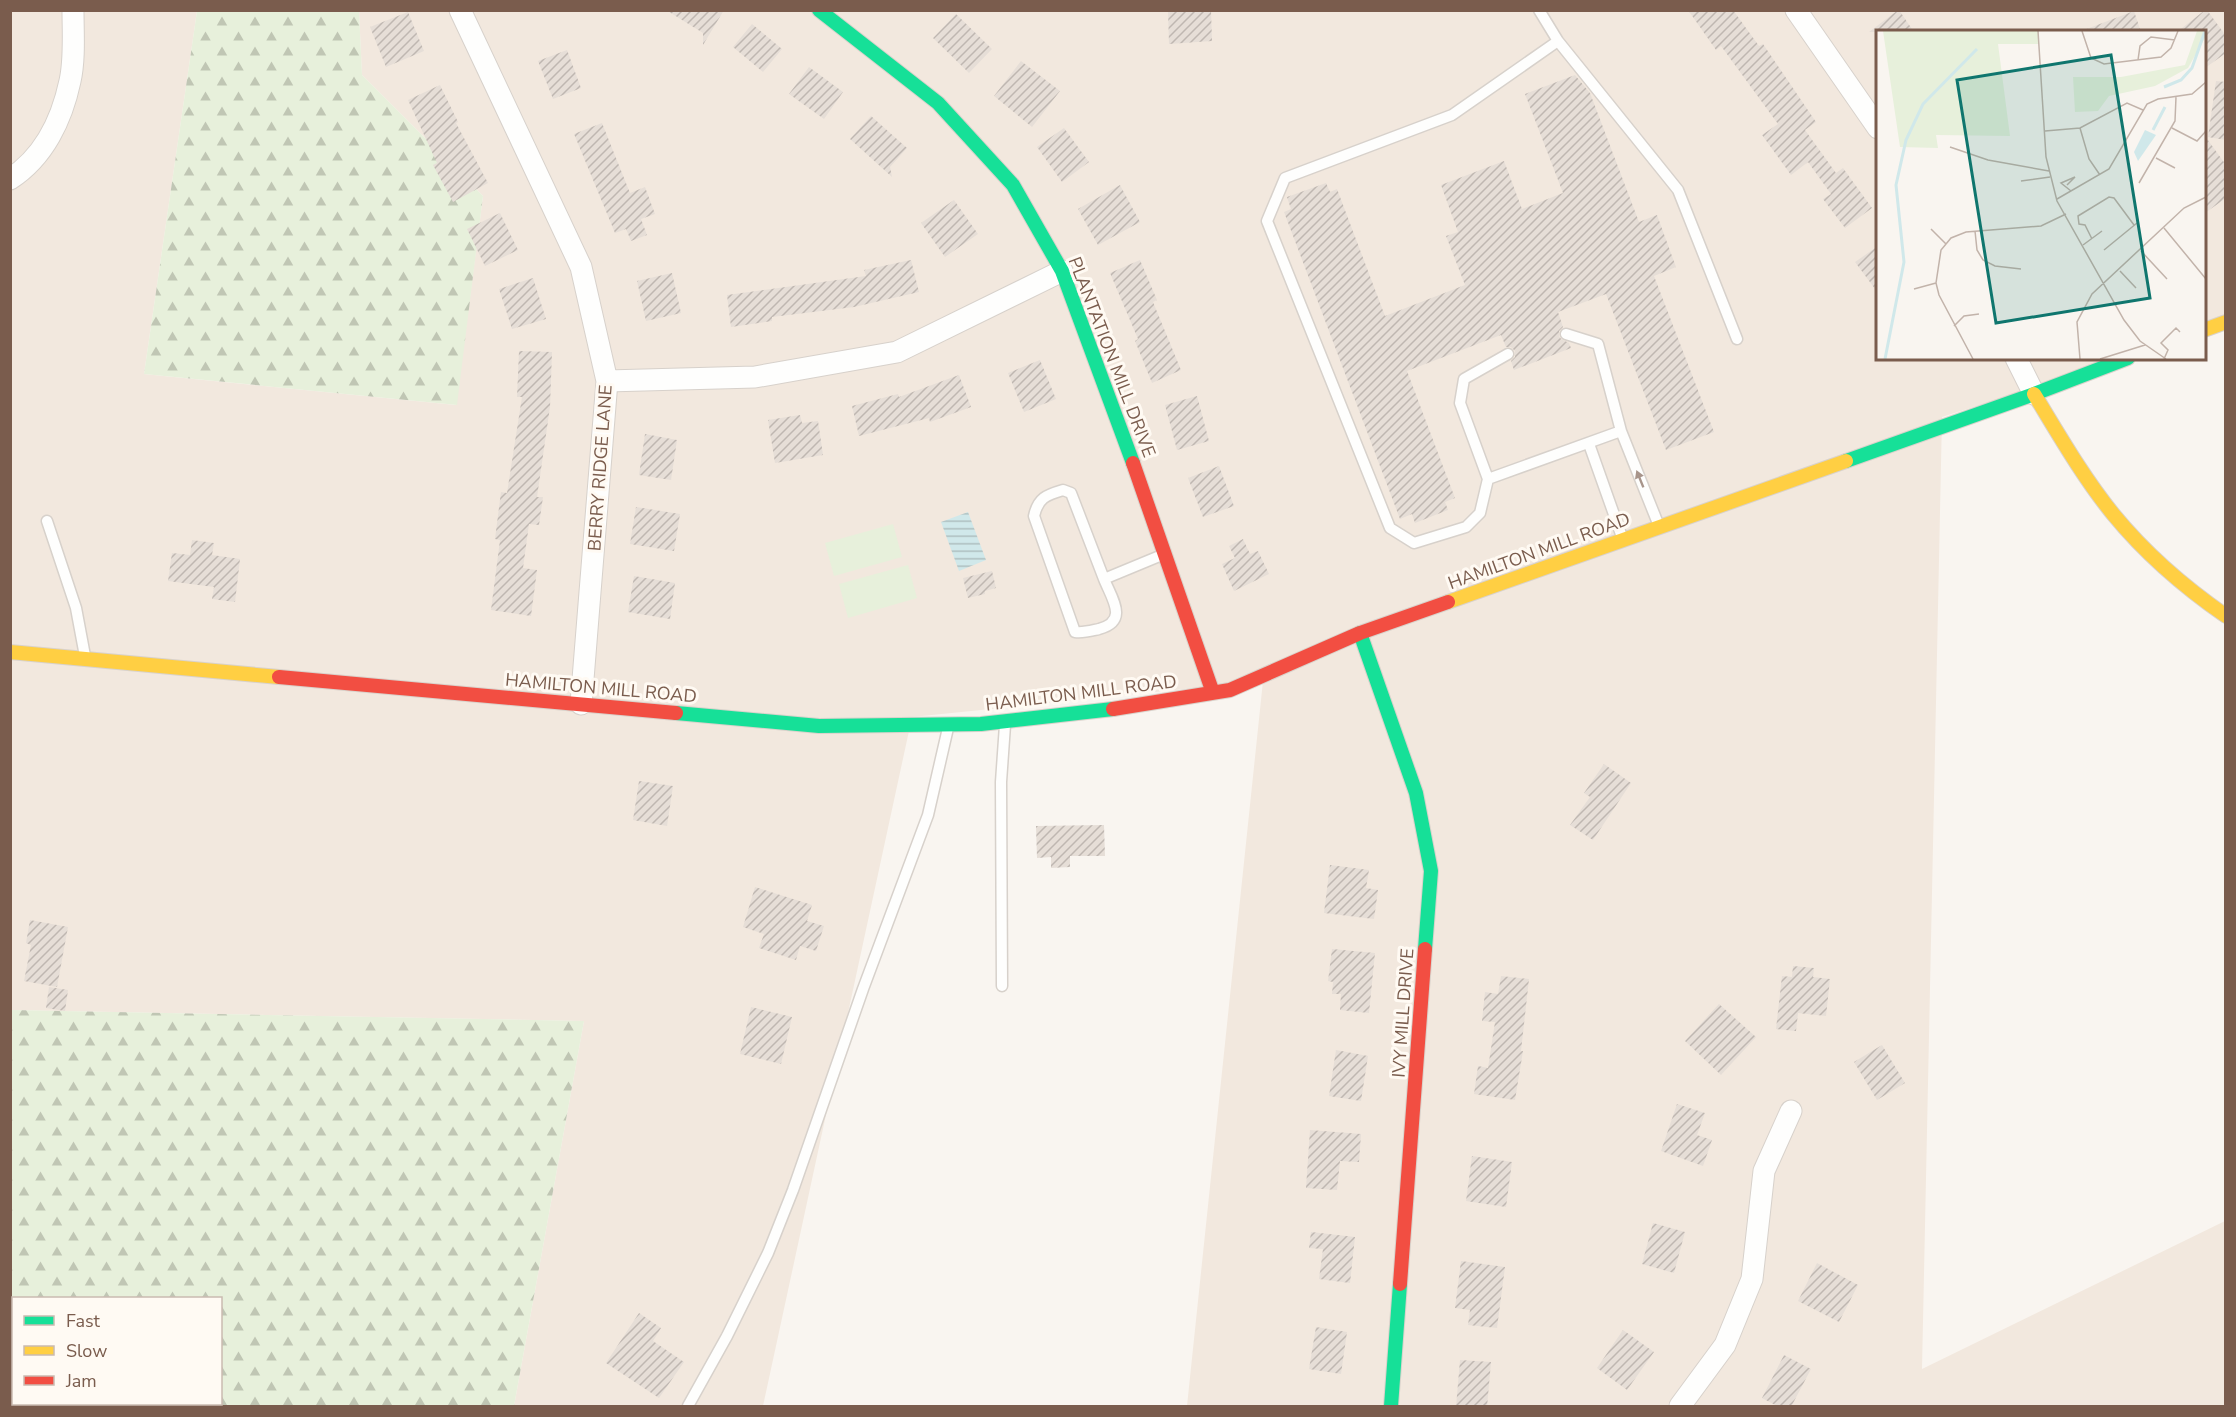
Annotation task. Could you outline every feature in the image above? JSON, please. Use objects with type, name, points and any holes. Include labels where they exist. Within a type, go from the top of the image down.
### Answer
[{"type":"main road","name":"PLANTATION MILL DRIVE","points":[[819,10],[938,103],[1013,185],[1062,271],[1114,408],[1213,693]]},
{"type":"main road","points":[[2206,330],[2226,322]]},
{"type":"main road","name":"HAMILTON MILL ROAD","points":[[10,652],[819,726],[948,724],[1083,714],[1230,690],[1360,633],[2034,394],[2123,360]]},
{"type":"main road","points":[[2034,394],[2075,460],[2114,514],[2161,564],[2226,616]]},
{"type":"main road","name":"IVY MILL DRIVE","points":[[1360,633],[1416,793],[1431,871],[1391,1407]]},
{"type":"street","points":[[10,179],[22,171],[41,152],[59,119],[70,79],[74,10]]},
{"type":"street","name":"BERRY RIDGE LANE","points":[[460,10],[581,267],[608,381],[581,704]]},
{"type":"street","points":[[1796,10],[1876,125]]},
{"type":"street","points":[[608,381],[755,377],[897,351],[1062,271]]},
{"type":"street","points":[[2017,360],[2034,394]]},
{"type":"street","points":[[1680,1407],[1725,1345],[1752,1279],[1764,1171],[1791,1111]]},
{"type":"lane","points":[[1539,10],[1558,41],[1678,190],[1737,339]]},
{"type":"lane","points":[[1508,354],[1464,379],[1461,395],[1460,403],[1488,479],[1480,513],[1466,527],[1414,543],[1390,528],[1267,222],[1285,178],[1452,115],[1558,41]]},
{"type":"lane","points":[[1566,334],[1598,344],[1621,432],[1659,526]]},
{"type":"lane","points":[[1488,479],[1621,432]]},
{"type":"lane","points":[[1589,444],[1623,540]]},
{"type":"lane","points":[[1062,490],[1071,493],[1104,579],[1117,612],[1116,620],[1109,626],[1084,633],[1075,632],[1034,516],[1037,503],[1044,496],[1062,490]]},
{"type":"lane","points":[[47,521],[76,608],[86,659]]},
{"type":"lane","points":[[1104,579],[1165,554]]},
{"type":"lane","points":[[1002,986],[1001,782],[1006,721]]},
{"type":"lane","points":[[688,1407],[763,1263],[794,1190],[863,989],[928,815],[948,724]]},
{"type":"shaded area","points":[[11,11],[197,11],[144,374],[456,405],[483,196],[362,75],[359,11],[2225,11],[2225,323],[2206,330],[2206,30],[1876,30],[1876,360],[2122,360],[1942,417],[1922,1369],[2225,1221],[2225,1406],[1187,1406],[1263,681],[912,717],[763,1406],[514,1406],[584,1021],[11,1010]]},
{"type":"green space","points":[[197,11],[359,11],[362,75],[483,196],[457,405],[144,374]]},
{"type":"green space","points":[[893,524],[902,557],[834,576],[825,543]]},
{"type":"green space","points":[[908,565],[917,598],[848,618],[839,584]]},
{"type":"green space","points":[[11,1010],[584,1021],[514,1406],[11,1406]]},
{"type":"water","points":[[968,512],[986,560],[959,571],[941,522]]},
{"type":"building","points":[[666,10],[724,10],[703,45],[703,33]]},
{"type":"building","points":[[1168,10],[1211,10],[1212,41],[1169,44]]},
{"type":"building","points":[[1688,10],[1733,10],[1759,46],[1763,44],[1816,122],[1805,130],[1836,173],[1843,168],[1872,208],[1845,228],[1823,199],[1831,194],[1808,162],[1791,175],[1762,135],[1778,124],[1721,46],[1716,50]]},
{"type":"building","points":[[1898,10],[1913,30],[1869,32]]},
{"type":"building","points":[[2207,10],[2226,36],[2226,53],[2206,67],[2206,30],[2180,30]]},
{"type":"building","points":[[2134,11],[2140,30],[2084,30]]},
{"type":"building","points":[[408,12],[424,51],[386,67],[370,27]]},
{"type":"building","points":[[956,14],[992,49],[969,73],[933,38]]},
{"type":"building","points":[[752,24],[782,49],[763,72],[733,47]]},
{"type":"building","points":[[567,50],[581,88],[553,99],[538,61]]},
{"type":"building","points":[[1021,61],[1060,91],[1032,127],[994,96]]},
{"type":"building","points":[[809,67],[843,92],[824,119],[789,94]]},
{"type":"building","points":[[1575,75],[1590,93],[1639,222],[1657,215],[1676,267],[1654,276],[1714,432],[1666,450],[1606,294],[1558,312],[1563,327],[1559,331],[1559,336],[1569,343],[1571,348],[1514,370],[1511,361],[1515,357],[1515,351],[1511,347],[1506,347],[1501,335],[1407,371],[1455,498],[1445,502],[1448,510],[1415,523],[1412,514],[1400,519],[1284,212],[1291,209],[1287,197],[1326,183],[1330,192],[1337,189],[1385,316],[1465,285],[1446,236],[1458,232],[1441,185],[1504,161],[1522,209],[1563,193],[1525,94]]},
{"type":"building","points":[[2216,81],[2226,82],[2226,140],[2208,137]]},
{"type":"building","points":[[440,85],[458,122],[456,123],[488,183],[453,202],[433,165],[437,163],[408,100]]},
{"type":"building","points":[[871,116],[907,148],[890,167],[892,177],[850,139]]},
{"type":"building","points":[[602,123],[630,193],[645,187],[655,214],[641,219],[647,235],[631,241],[626,229],[615,233],[574,134]]},
{"type":"building","points":[[1064,128],[1089,162],[1062,182],[1037,147]]},
{"type":"building","points":[[2206,137],[2226,165],[2226,198],[2206,212]]},
{"type":"building","points":[[1120,185],[1140,222],[1098,245],[1078,209]]},
{"type":"building","points":[[954,200],[978,234],[945,257],[921,223]]},
{"type":"building","points":[[500,213],[518,250],[485,266],[467,229]]},
{"type":"building","points":[[1876,247],[1876,290],[1855,262]]},
{"type":"building","points":[[911,260],[919,292],[854,307],[772,317],[772,321],[731,327],[727,295],[866,276],[864,270]]},
{"type":"building","points":[[1140,260],[1157,300],[1153,302],[1181,370],[1152,383],[1135,341],[1138,339],[1110,273]]},
{"type":"building","points":[[672,273],[681,313],[646,321],[637,281]]},
{"type":"building","points":[[533,278],[546,319],[512,329],[499,289]]},
{"type":"building","points":[[519,351],[552,352],[550,407],[537,497],[543,497],[539,525],[529,524],[523,568],[537,570],[531,616],[491,610],[500,540],[495,539],[501,492],[507,493],[522,397],[517,397]]},
{"type":"building","points":[[1040,360],[1056,399],[1024,412],[1008,373]]},
{"type":"building","points":[[959,375],[971,407],[930,422],[929,418],[859,436],[852,406],[898,394],[899,397]]},
{"type":"building","points":[[1197,396],[1209,441],[1177,450],[1165,405]]},
{"type":"building","points":[[800,415],[802,423],[818,421],[823,455],[775,463],[768,420]]},
{"type":"building","points":[[645,434],[677,440],[671,480],[639,475]]},
{"type":"building","points":[[1219,466],[1234,506],[1203,517],[1188,478]]},
{"type":"building","points":[[636,507],[680,514],[674,551],[630,544]]},
{"type":"building","points":[[1243,539],[1250,554],[1258,551],[1269,574],[1234,591],[1222,564],[1235,558],[1229,546]]},
{"type":"building","points":[[192,540],[214,543],[212,555],[240,559],[235,602],[212,599],[214,587],[168,581],[172,553],[190,555]]},
{"type":"building","points":[[992,571],[996,588],[985,591],[985,594],[968,598],[963,578]]},
{"type":"building","points":[[634,576],[675,583],[670,619],[628,612]]},
{"type":"building","points":[[1604,764],[1631,783],[1593,840],[1570,825],[1590,797],[1584,793]]},
{"type":"building","points":[[639,781],[673,786],[667,826],[633,820]]},
{"type":"building","points":[[1104,825],[1105,856],[1070,856],[1070,867],[1051,868],[1051,857],[1037,858],[1036,826]]},
{"type":"building","points":[[1330,865],[1369,870],[1366,888],[1378,890],[1374,919],[1324,913]]},
{"type":"building","points":[[755,887],[812,905],[807,921],[824,926],[816,951],[800,946],[796,960],[759,948],[764,934],[743,927]]},
{"type":"building","points":[[30,920],[68,927],[57,987],[24,981],[31,945],[26,943]]},
{"type":"building","points":[[1332,949],[1375,953],[1369,1013],[1340,1010],[1341,994],[1332,994],[1333,982],[1328,981]]},
{"type":"building","points":[[1793,966],[1814,968],[1813,977],[1830,979],[1826,1016],[1798,1013],[1796,1031],[1776,1029],[1782,976],[1792,977]]},
{"type":"building","points":[[1501,976],[1529,979],[1521,1051],[1523,1051],[1515,1100],[1474,1094],[1478,1066],[1488,1068],[1495,1022],[1482,1021],[1485,992],[1498,994]]},
{"type":"building","points":[[49,987],[68,990],[65,1011],[46,1008]]},
{"type":"building","points":[[1719,1004],[1756,1037],[1721,1075],[1685,1041]]},
{"type":"building","points":[[751,1007],[792,1017],[781,1064],[740,1054]]},
{"type":"building","points":[[1882,1045],[1905,1083],[1877,1100],[1854,1062]]},
{"type":"building","points":[[1336,1050],[1368,1056],[1361,1101],[1329,1096]]},
{"type":"building","points":[[1677,1104],[1705,1113],[1697,1135],[1712,1140],[1703,1166],[1661,1151]]},
{"type":"building","points":[[1310,1130],[1361,1134],[1359,1162],[1340,1161],[1337,1190],[1306,1188]]},
{"type":"building","points":[[1472,1156],[1512,1162],[1506,1207],[1466,1201]]},
{"type":"building","points":[[1653,1223],[1685,1232],[1674,1273],[1642,1264]]},
{"type":"building","points":[[1311,1232],[1355,1237],[1350,1283],[1319,1279],[1323,1249],[1309,1248]]},
{"type":"building","points":[[1461,1261],[1505,1267],[1497,1328],[1468,1325],[1470,1310],[1455,1308]]},
{"type":"building","points":[[1817,1263],[1858,1285],[1839,1322],[1798,1301]]},
{"type":"building","points":[[639,1313],[661,1328],[653,1341],[684,1362],[659,1398],[606,1363]]},
{"type":"building","points":[[1316,1327],[1347,1332],[1341,1374],[1309,1369]]},
{"type":"building","points":[[1623,1330],[1654,1352],[1627,1390],[1597,1368]]},
{"type":"building","points":[[1784,1355],[1811,1369],[1791,1407],[1779,1407],[1762,1398]]},
{"type":"building","points":[[1460,1360],[1491,1362],[1487,1407],[1456,1407]]},
{"type":"traffic: fast","points":[[819,10],[938,103],[1013,185],[1062,271],[1133,463]]},
{"type":"traffic: fast","points":[[1846,461],[2123,360]]},
{"type":"traffic: fast","points":[[1360,633],[1416,793],[1431,871],[1425,949]]},
{"type":"traffic: fast","points":[[676,713],[819,726],[981,724],[1113,709]]},
{"type":"traffic: fast","points":[[1391,1406],[1400,1284]]},
{"type":"traffic: slow","points":[[2206,329],[2226,322]]},
{"type":"traffic: slow","points":[[2034,394],[2081,471],[2125,528],[2166,569],[2226,616]]},
{"type":"traffic: slow","points":[[1448,602],[1846,461]]},
{"type":"traffic: slow","points":[[10,652],[279,677]]},
{"type":"traffic: jam","points":[[1133,463],[1213,693]]},
{"type":"traffic: jam","points":[[1113,709],[1230,690],[1360,633],[1448,602]]},
{"type":"traffic: jam","points":[[279,677],[676,713]]},
{"type":"traffic: jam","points":[[1400,1284],[1425,949]]}]
